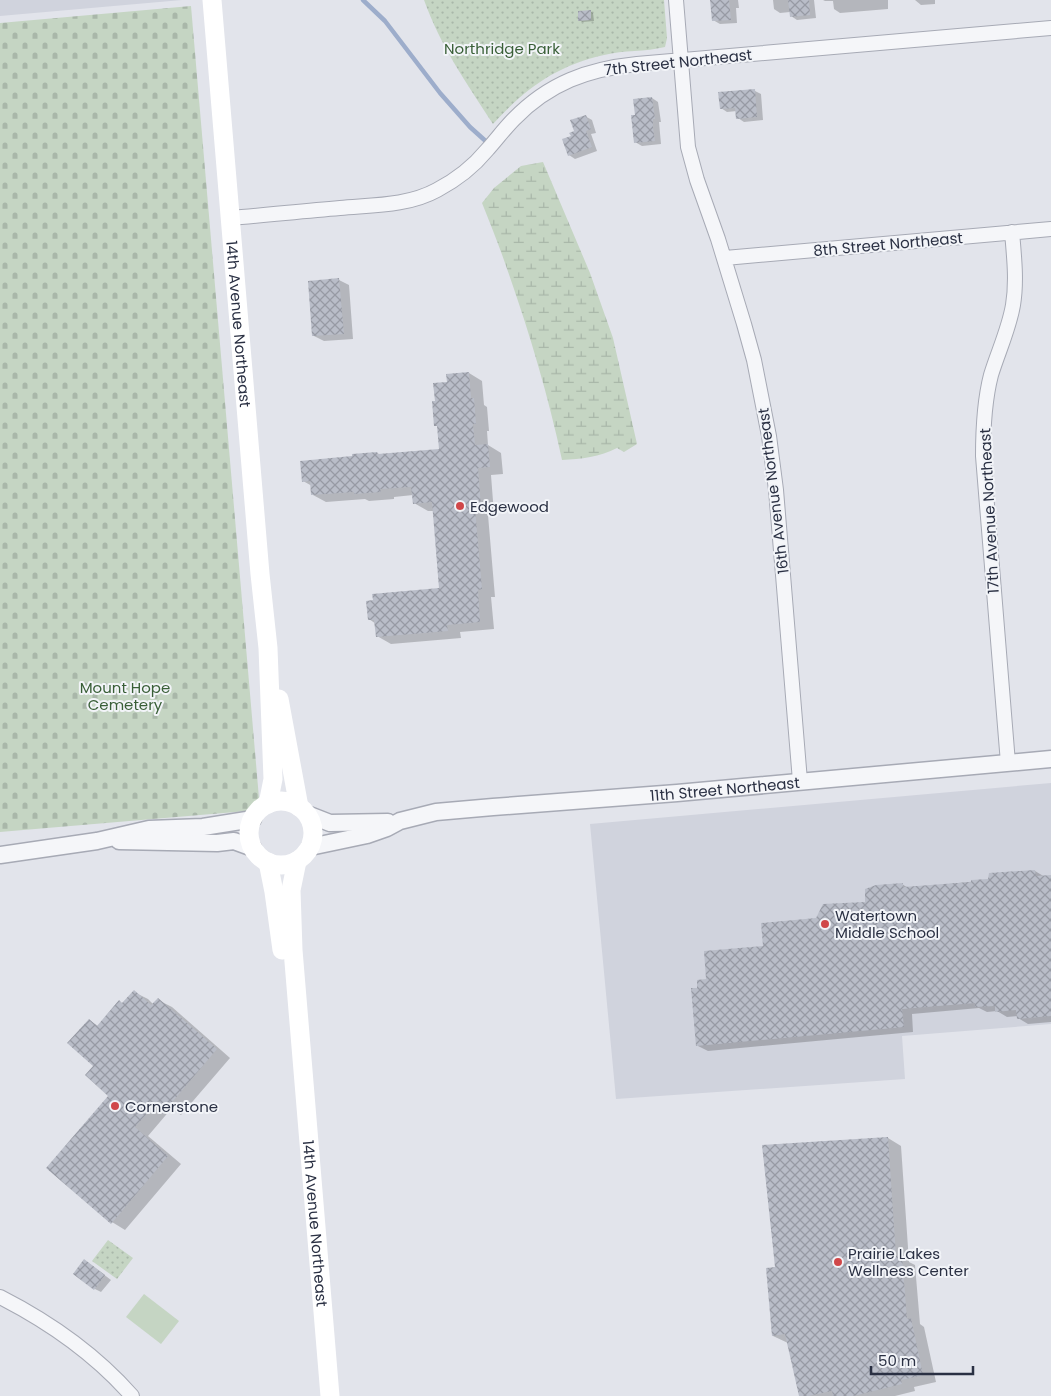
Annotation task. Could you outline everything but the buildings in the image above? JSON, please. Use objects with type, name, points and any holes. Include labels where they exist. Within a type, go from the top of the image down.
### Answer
[{"type":"main road","name":"14th Avenue Northeast","points":[[212,0],[268,648],[273,780],[268,804]]},
{"type":"main road","name":"14th Avenue Northeast","points":[[268,648],[303,810]]},
{"type":"main road","points":[[279,801],[290,802],[303,810],[311,822],[313,830],[313,838],[305,855],[297,861],[283,865],[268,862],[259,856],[250,838],[250,828],[253,819],[260,810],[268,804],[279,801]]},
{"type":"main road","name":"14th Avenue Northeast","points":[[297,861],[290,890],[292,950],[330,1396]]},
{"type":"main road","name":"14th Avenue Northeast","points":[[268,862],[284,968],[301,1050]]},
{"type":"street","name":"16th Avenue Northeast","points":[[676,0],[688,147],[692,164],[725,258],[754,360],[772,459],[800,781]]},
{"type":"street","name":"7th Street Northeast","points":[[230,218],[396,203],[425,196],[449,183],[464,172],[486,152],[514,118],[528,106],[555,88],[582,75],[607,68],[1051,28]]},
{"type":"street","name":"8th Street Northeast","points":[[725,258],[1051,229]]},
{"type":"street","name":"17th Avenue Northeast","points":[[1008,763],[982,456],[983,421],[987,393],[1013,306],[1015,275],[1012,232]]},
{"type":"street","name":"11th Street Northeast","points":[[303,810],[330,823],[400,821],[436,812],[493,806],[641,796],[1051,759]]},
{"type":"street","points":[[0,855],[97,840],[149,828],[203,827],[253,819]]},
{"type":"street","name":"11th Street Northeast","points":[[310,847],[367,834],[387,828],[400,821]]},
{"type":"street","points":[[97,840],[217,843],[234,841],[254,848]]},
{"type":"street","points":[[0,1297],[44,1322],[79,1346],[118,1380],[132,1396]]},
{"type":"shaded area","points":[[0,0],[182,0],[0,16]]},
{"type":"shaded area","name":"Watertown Middle School","points":[[1051,783],[1051,1024],[902,1036],[905,1079],[616,1099],[590,824]]},
{"type":"green space","name":"Northridge Park","points":[[424,0],[664,0],[667,38],[665,47],[604,55],[571,65],[556,72],[530,89],[493,124],[446,48],[430,17]]},
{"type":"green space","name":"Mount Hope Cemetery","points":[[191,6],[260,810],[0,832],[0,23]]},
{"type":"green space","points":[[543,162],[590,273],[613,338],[637,444],[624,452],[617,448],[604,454],[562,460],[544,386],[529,336],[505,263],[482,203],[494,188],[521,166]]},
{"type":"green space","points":[[108,1240],[133,1258],[117,1279],[92,1261]]},
{"type":"green space","points":[[144,1294],[179,1321],[161,1344],[126,1317]]},
{"type":"waterway","points":[[363,0],[385,21],[440,93],[470,127],[490,145]]},
{"type":"place","name":"Edgewood","points":[[460,506]]},
{"type":"place","name":"Watertown Middle School","points":[[825,924]]},
{"type":"place","name":"Cornerstone","points":[[115,1106]]},
{"type":"place","name":"Prairie Lakes Wellness Center","points":[[838,1262]]}]
